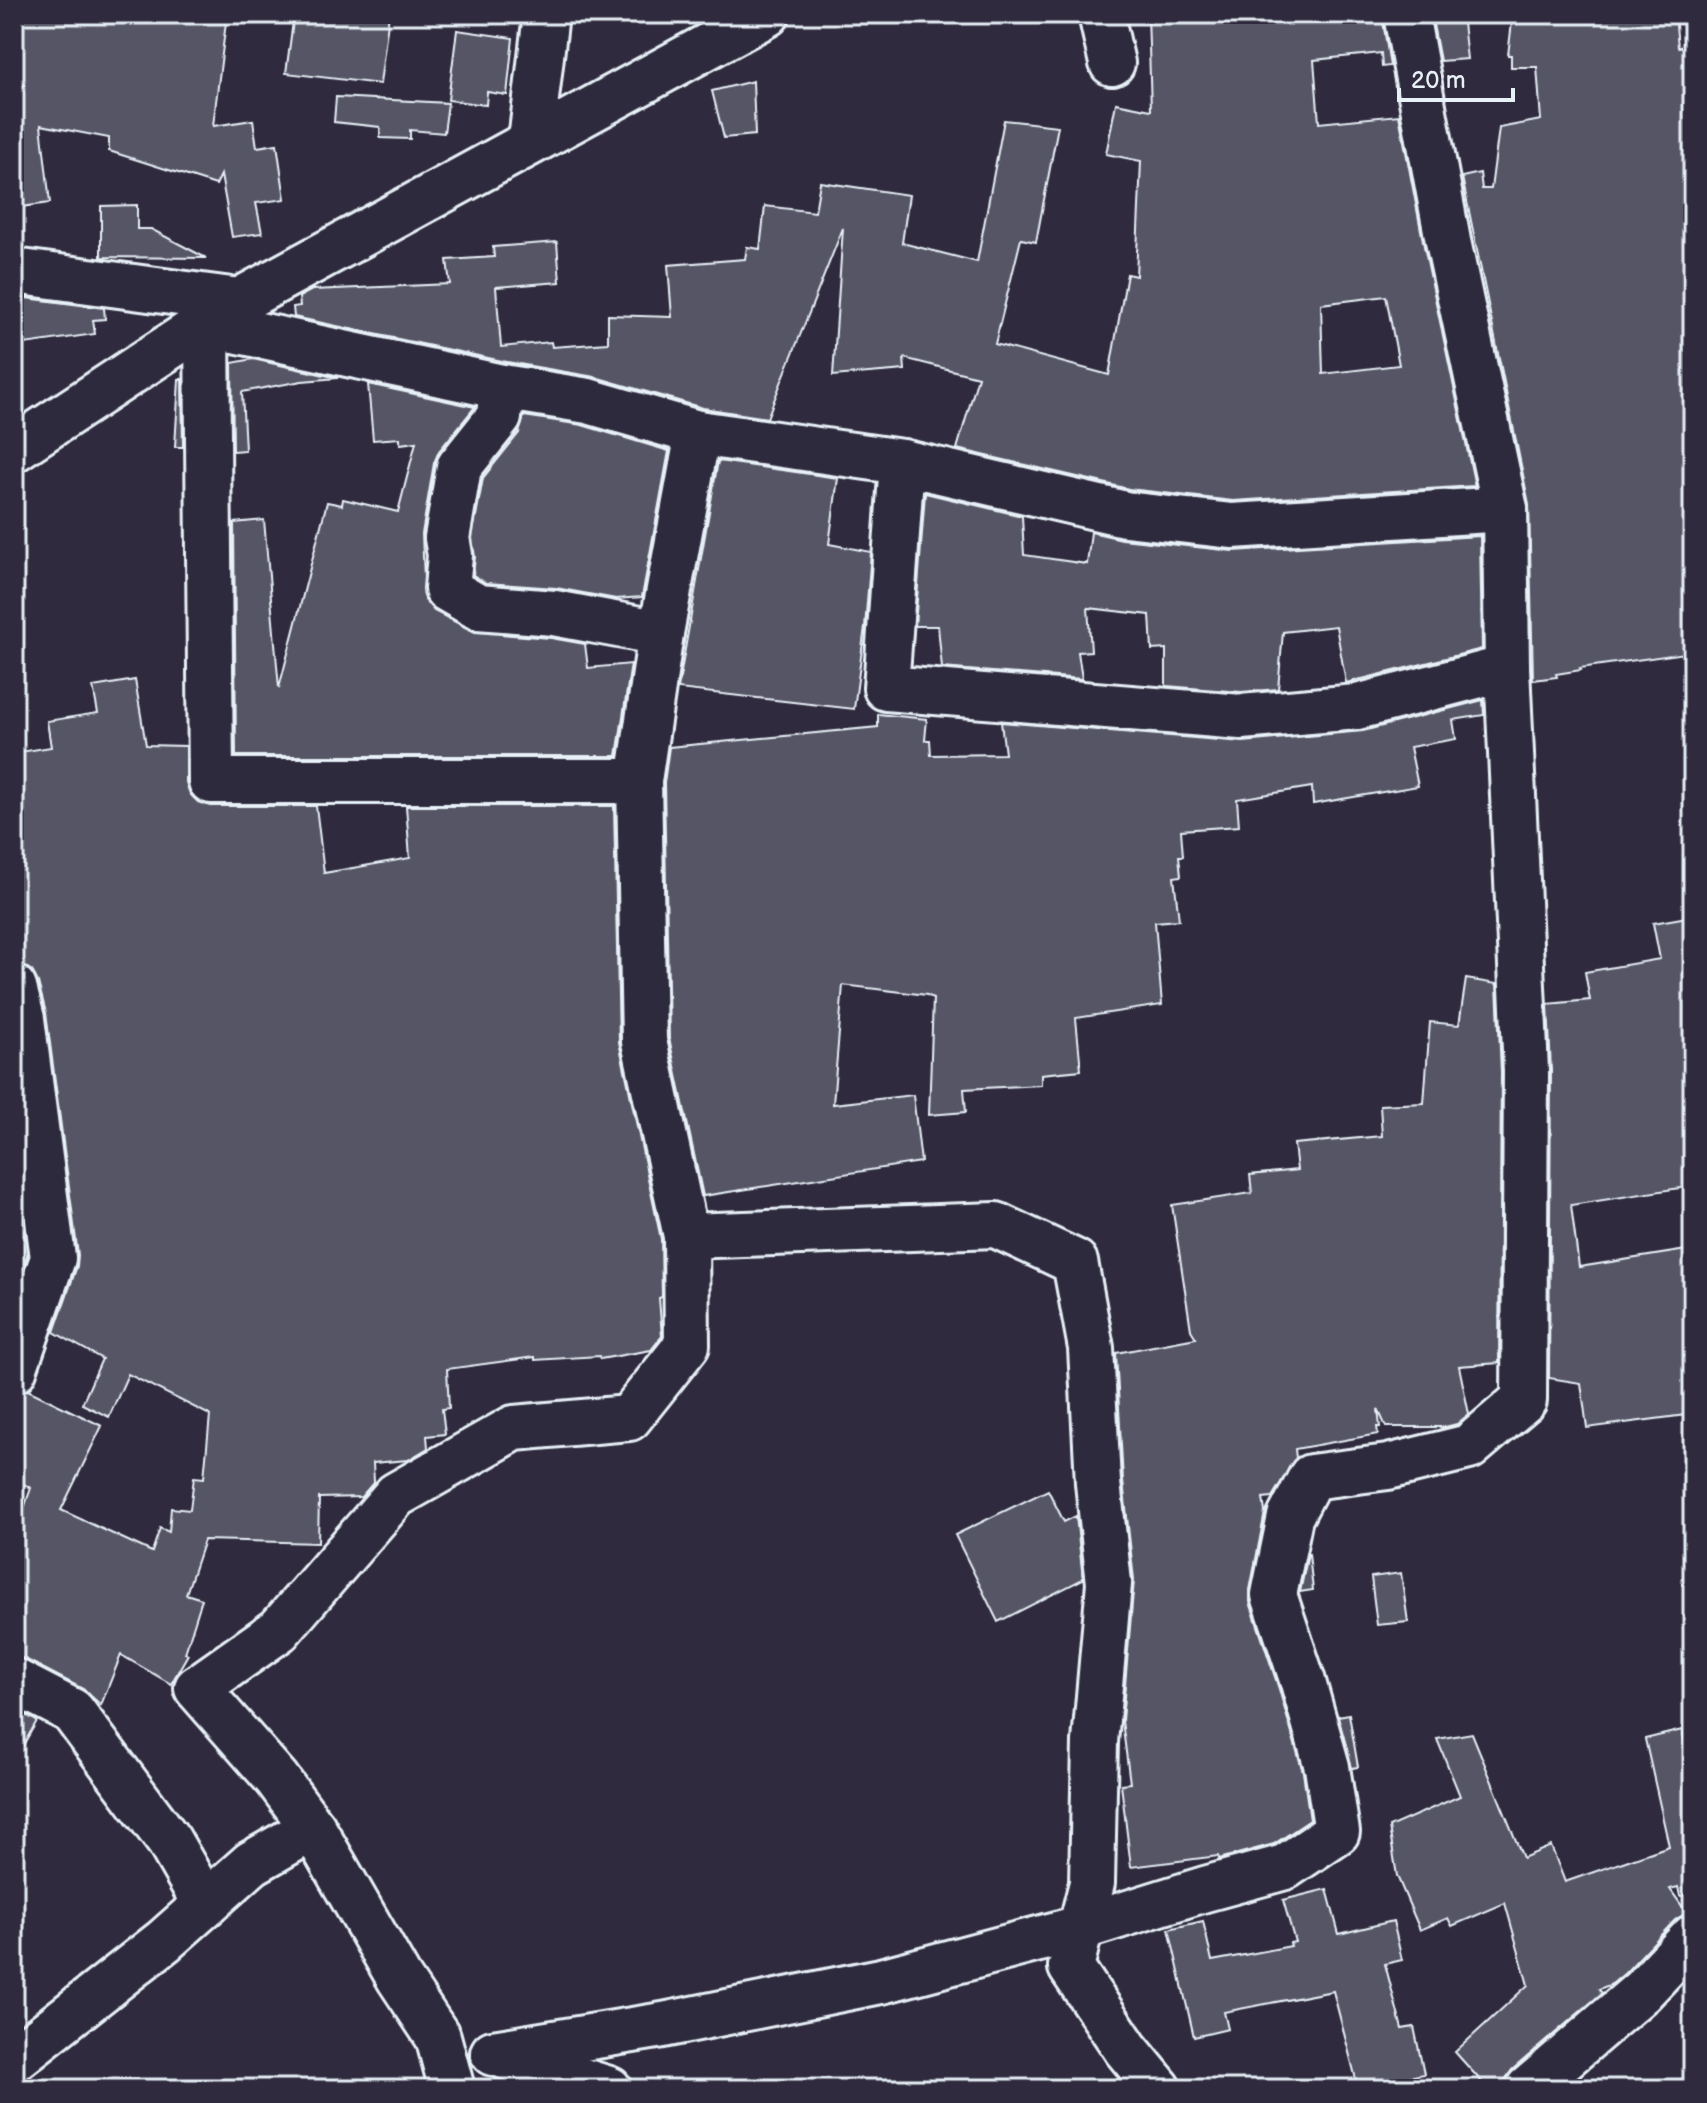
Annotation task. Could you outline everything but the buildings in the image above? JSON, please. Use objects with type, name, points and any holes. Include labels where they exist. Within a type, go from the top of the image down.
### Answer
[{"type":"street","points":[[531,141],[546,14]]},
{"type":"street","points":[[14,449],[223,313],[767,14]]},
{"type":"street","points":[[1101,14],[1112,63]]},
{"type":"street","points":[[493,2053],[663,2025],[881,1981],[1080,1928],[1285,1867],[1337,1832],[1327,1767],[1274,1595],[1290,1517],[1311,1477],[1388,1467],[1469,1447],[1524,1400],[1526,1071],[1507,668],[1505,509],[1448,241],[1406,14]]},
{"type":"street","points":[[14,271],[223,313],[502,387],[588,401],[698,433],[902,462],[1125,514],[1232,526],[1505,509]]},
{"type":"street","points":[[223,313],[211,781],[639,781]]},
{"type":"street","points":[[502,387],[499,417],[459,467],[447,538],[450,555],[447,589],[478,607],[554,613],[661,633]]},
{"type":"street","points":[[452,2089],[438,2037],[399,1978],[313,1828],[277,1779],[197,1688],[279,1630],[396,1495],[514,1428],[629,1418],[687,1345],[686,1236],[644,1041],[639,781],[661,633],[698,433]]},
{"type":"street","points":[[902,462],[886,688],[1241,717],[1357,707],[1507,668]]},
{"type":"street","points":[[14,988],[22,1019],[53,1258],[14,1370]]},
{"type":"street","points":[[686,1236],[996,1225],[1075,1262],[1091,1348],[1098,1483],[1109,1583],[1095,1742],[1092,1883],[1071,1967],[1126,2049],[1159,2089]]},
{"type":"street","points":[[14,1681],[72,1711],[169,1841],[205,1904]]},
{"type":"street","points":[[14,2059],[164,1941],[252,1863],[313,1828]]},
{"type":"street","points":[[1528,2089],[1642,1991],[1693,1937]]},
{"type":"street","points":[[438,2037],[609,2089]]}]
